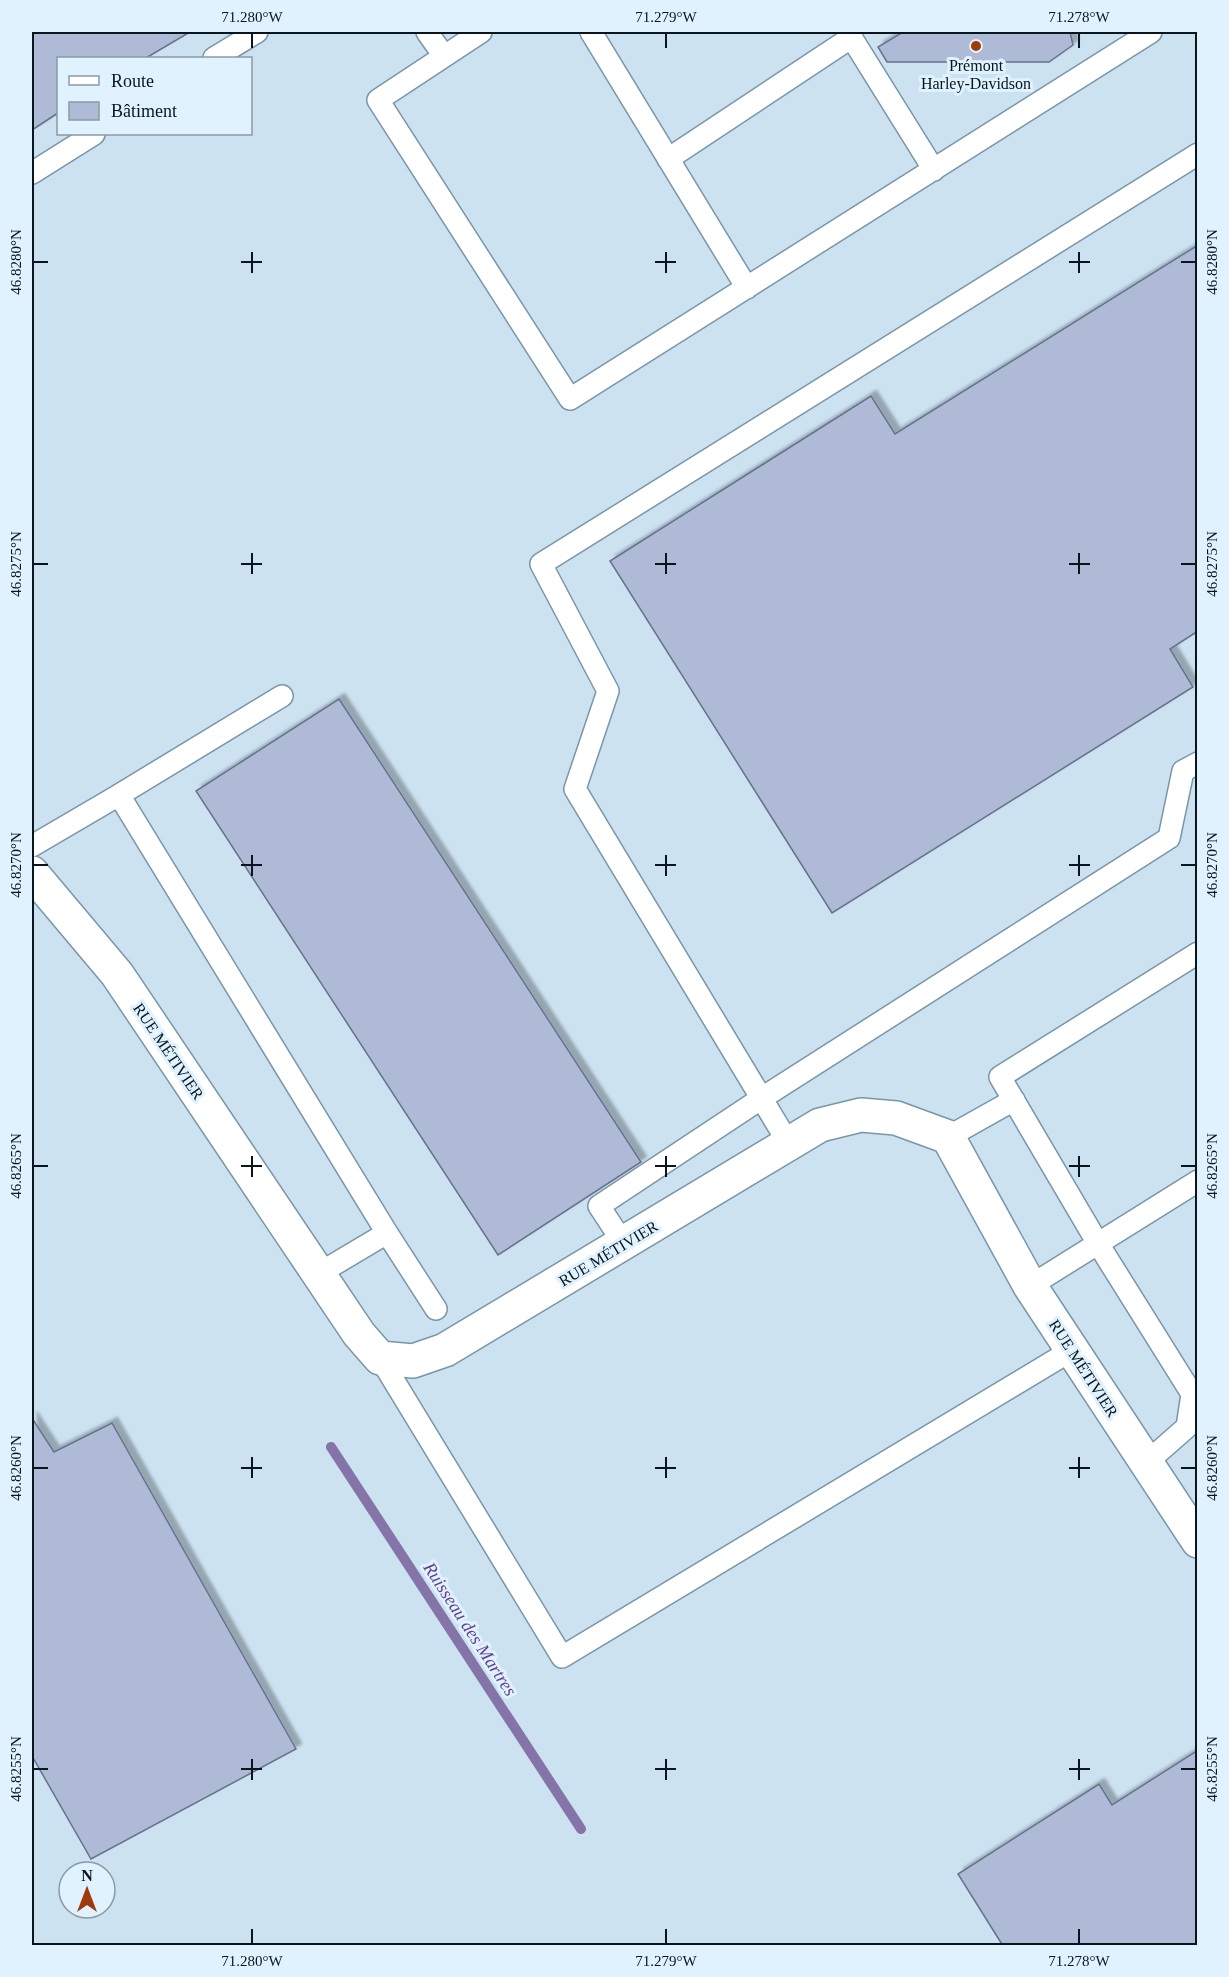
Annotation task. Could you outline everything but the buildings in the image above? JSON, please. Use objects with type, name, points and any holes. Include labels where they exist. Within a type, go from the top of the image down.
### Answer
[{"type":"street","name":"RUE MÉTIVIER","points":[[32,873],[117,974],[359,1334],[380,1358],[413,1361],[445,1350],[820,1125],[861,1115],[896,1118],[948,1137],[1030,1286],[1197,1541]]},
{"type":"lane","points":[[216,57],[258,32]]},
{"type":"lane","points":[[427,32],[444,56]]},
{"type":"lane","points":[[481,32],[378,100],[570,399],[1151,32]]},
{"type":"lane","points":[[591,32],[747,288]]},
{"type":"lane","points":[[668,159],[850,34],[934,170]]},
{"type":"lane","points":[[32,173],[92,135]]},
{"type":"lane","points":[[789,1144],[575,789],[608,692],[541,564],[1197,154]]},
{"type":"lane","points":[[32,846],[282,696]]},
{"type":"lane","points":[[624,1244],[599,1206],[762,1098],[1169,838],[1184,771],[1197,763]]},
{"type":"lane","points":[[119,795],[387,1233],[436,1309]]},
{"type":"lane","points":[[1146,1463],[1187,1427],[1195,1392],[1097,1242],[1000,1077],[1197,952]]},
{"type":"lane","points":[[948,1137],[1014,1100]]},
{"type":"lane","points":[[1030,1286],[1197,1181]]},
{"type":"lane","points":[[318,1274],[387,1233]]},
{"type":"lane","points":[[380,1358],[562,1657],[1072,1350]]},
{"type":"shaded area","points":[[32,32],[1197,32],[1197,1945],[32,1945]]},
{"type":"waterway","name":"Ruisseau des Martres","points":[[331,1447],[581,1829]]},
{"type":"place","name":"Prémont Harley-Davidson","points":[[976,46]]}]
